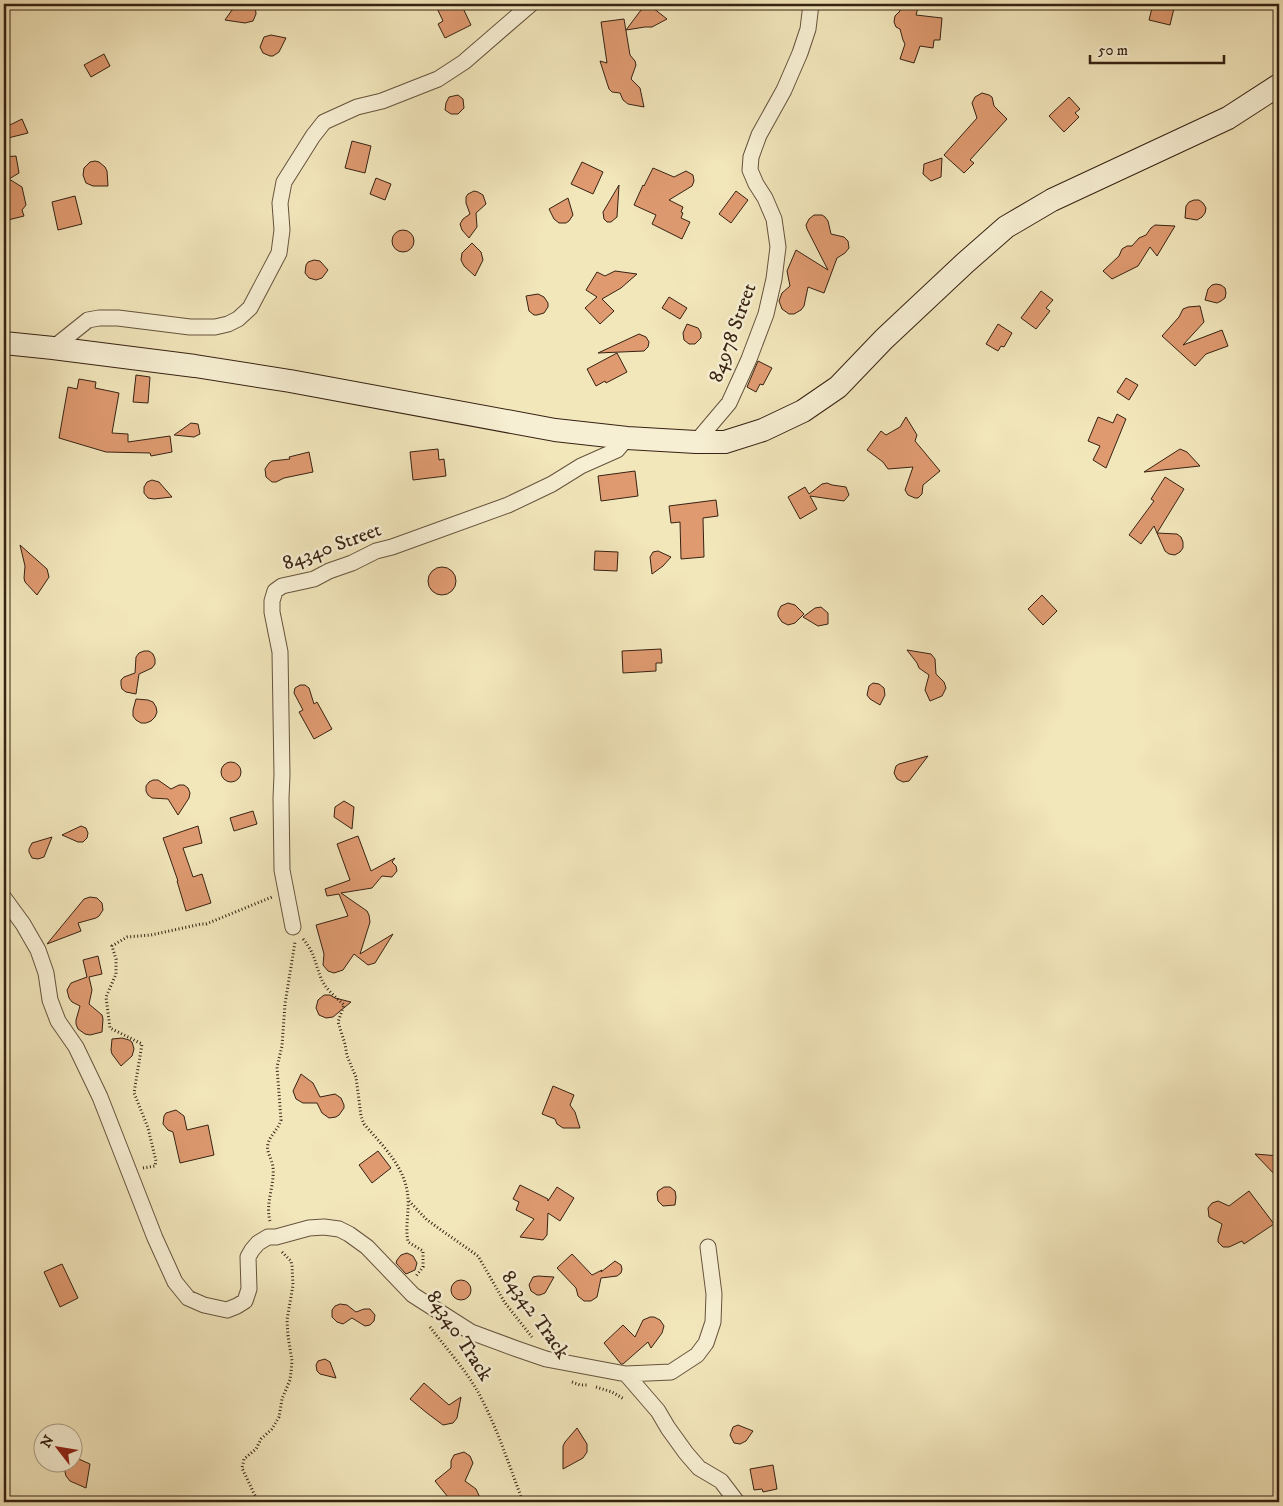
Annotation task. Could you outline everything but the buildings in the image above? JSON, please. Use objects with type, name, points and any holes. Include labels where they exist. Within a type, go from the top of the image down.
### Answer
[{"type":"street","points":[[53,348],[88,320],[99,318],[118,318],[190,327],[215,327],[238,319],[250,308],[278,253],[282,230],[280,203],[284,182],[324,122],[357,107],[382,101],[438,79],[464,62],[531,4]]},
{"type":"street","name":"84978 Street","points":[[696,442],[729,403],[749,360],[766,314],[774,280],[778,247],[774,219],[750,170],[751,157],[759,135],[784,90],[800,53],[808,29],[811,4]]},
{"type":"street","points":[[4,343],[224,370],[556,430],[626,438],[725,442],[763,430],[804,412],[838,386],[884,339],[1006,227],[1052,200],[1228,118],[1279,85]]},
{"type":"street","name":"84340 Street","points":[[293,927],[282,870],[280,652],[272,612],[272,601],[275,591],[282,586],[314,578],[352,563],[376,551],[508,505],[552,484],[580,466],[617,450],[626,438]]},
{"type":"street","points":[[4,898],[23,924],[38,950],[46,973],[50,1000],[58,1021],[76,1047],[100,1097],[155,1238],[175,1282],[188,1298],[204,1305],[227,1310],[237,1306],[245,1301],[249,1290],[248,1257],[258,1243],[268,1237],[276,1237],[309,1228],[339,1229],[367,1246],[413,1295],[471,1332],[546,1358],[626,1374],[672,1372],[697,1355],[706,1343],[713,1322],[714,1294],[708,1247]]},
{"type":"street","points":[[626,1374],[658,1411],[668,1428],[699,1468],[721,1481],[737,1502]]},
{"type":"path","points":[[128,1169],[155,1166],[156,1161],[148,1128],[134,1093],[142,1044],[110,1028],[106,997],[116,974],[116,959],[112,946],[127,937],[151,935],[213,922],[274,896],[272,892]]},
{"type":"path","name":"84340 Track","points":[[293,927],[314,953],[325,986],[344,1005],[338,1022],[347,1056],[356,1077],[361,1116],[364,1124],[395,1162],[408,1189],[409,1201],[406,1228],[408,1242],[423,1251],[423,1267],[412,1282],[413,1295],[418,1308],[460,1364],[478,1392],[496,1429],[524,1502]]},
{"type":"path","name":"84342 Track","points":[[409,1201],[426,1220],[478,1256],[505,1304],[529,1333],[546,1358]]},
{"type":"path","name":"84342 Track","points":[[568,1380],[580,1385],[588,1385],[606,1390],[628,1401]]}]
